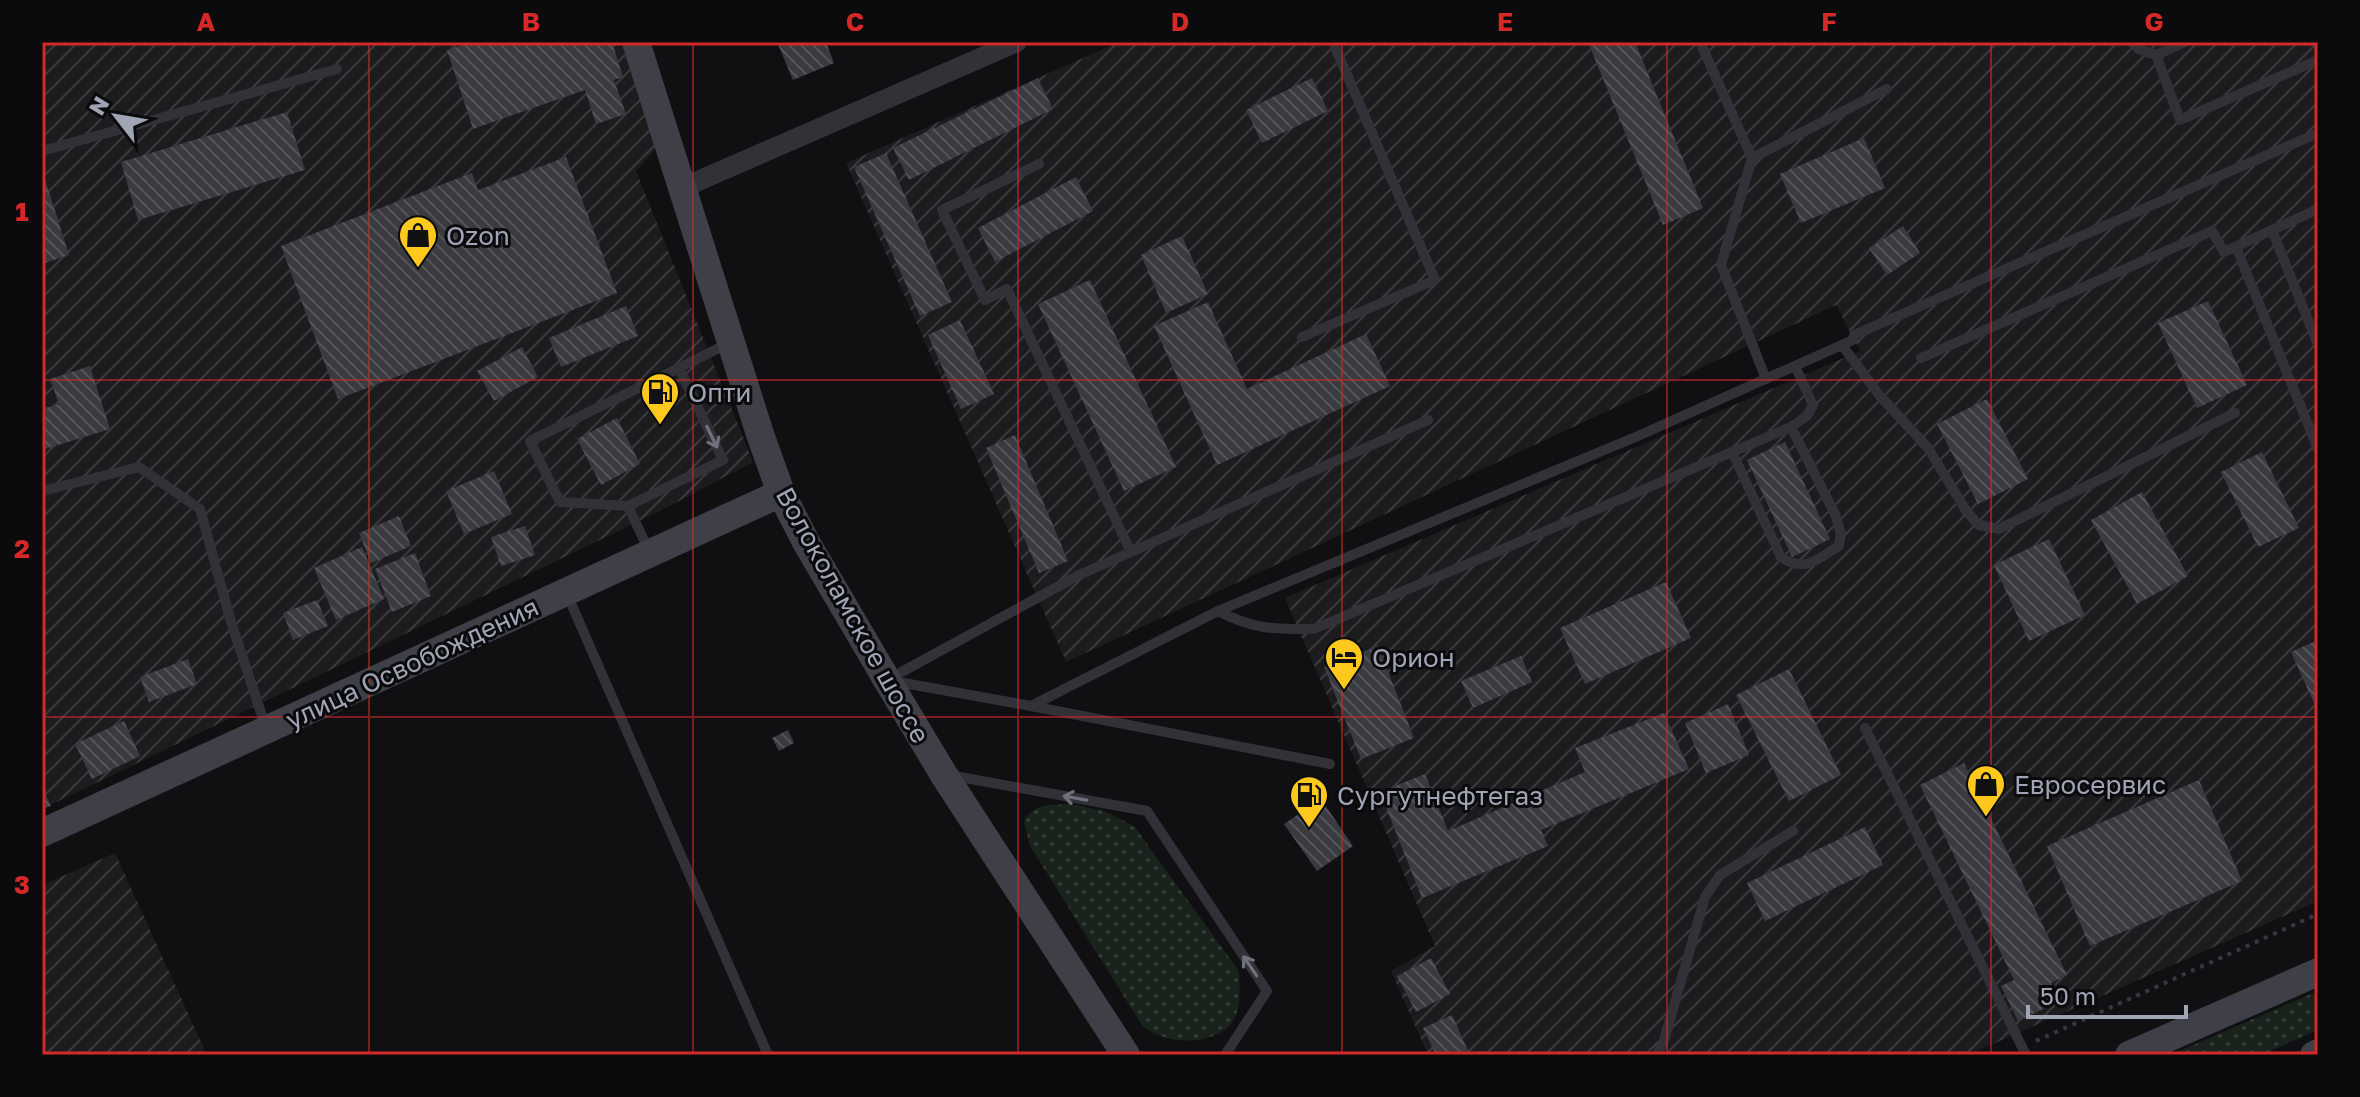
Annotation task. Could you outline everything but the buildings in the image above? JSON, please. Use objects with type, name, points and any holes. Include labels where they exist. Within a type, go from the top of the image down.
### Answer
[{"type":"main road","name":"Волоколамское шоссе","points":[[636,42],[781,493],[806,542],[944,775],[1126,1055]]},
{"type":"main road","name":"улица Освобождения","points":[[42,833],[781,493]]},
{"type":"main road","points":[[2129,1055],[2318,972]]},
{"type":"street","points":[[682,188],[1017,42]]},
{"type":"lane","points":[[1302,337],[1435,280],[1333,42]]},
{"type":"lane","points":[[1700,42],[1752,158],[1721,265],[1766,379]]},
{"type":"lane","points":[[2132,42],[2138,49],[2156,55],[2185,42]]},
{"type":"lane","points":[[2156,55],[2180,120],[2318,60]]},
{"type":"lane","points":[[42,151],[337,69]]},
{"type":"lane","points":[[1752,158],[1887,89]]},
{"type":"lane","points":[[1031,706],[1218,611],[1638,436],[1853,340],[1854,335],[2318,133]]},
{"type":"lane","points":[[1039,164],[942,210],[985,300],[1007,289],[1131,552]]},
{"type":"lane","points":[[1921,358],[2212,231],[2224,252],[2318,209]]},
{"type":"lane","points":[[2272,230],[2318,345]]},
{"type":"lane","points":[[2236,247],[2318,449]]},
{"type":"lane","points":[[679,368],[723,460],[628,506],[560,502],[530,441],[679,368],[731,343]]},
{"type":"lane","points":[[1842,345],[1880,396],[1928,448],[1967,512],[1979,525],[1999,529],[2235,413]]},
{"type":"lane","points":[[1218,611],[1241,623],[1269,629],[1314,629],[1791,427],[1807,416],[1813,405],[1795,366]]},
{"type":"lane","points":[[887,680],[1079,575],[1428,420]]},
{"type":"lane","points":[[1732,452],[1781,557],[1792,564],[1805,566],[1839,546],[1841,534],[1835,514],[1791,427]]},
{"type":"lane","points":[[42,491],[139,467],[200,509],[231,622],[266,730]]},
{"type":"lane","points":[[628,506],[650,553]]},
{"type":"lane","points":[[566,592],[768,1055]]},
{"type":"lane","points":[[887,680],[1330,764]]},
{"type":"lane","points":[[1865,728],[2024,1051]]},
{"type":"lane","points":[[944,775],[1147,811],[1267,991],[1225,1055]]},
{"type":"lane","points":[[1656,1055],[1663,1044],[1705,897],[1720,875],[1793,831]]},
{"type":"path","points":[[2024,1051],[2318,914]]},
{"type":"shaded area","points":[[42,42],[630,42],[660,144],[636,171],[753,462],[660,511],[42,809]]},
{"type":"shaded area","points":[[1119,42],[2318,42],[2318,901],[1968,1055],[1428,1055],[1391,971],[1435,946],[1285,598],[1860,351],[1836,305],[1066,662],[846,163]]},
{"type":"shaded area","points":[[1070,804],[1104,811],[1134,826],[1238,970],[1238,1007],[1230,1025],[1222,1032],[1197,1040],[1175,1040],[1143,1027],[1030,846],[1024,821],[1028,815],[1044,806]]},
{"type":"shaded area","points":[[115,853],[207,1055],[42,1055],[42,885]]},
{"type":"shaded area","points":[[2318,991],[2318,1030],[2261,1055],[2170,1055]]},
{"type":"place","name":"Ozon","points":[[418,269]]},
{"type":"place","name":"Опти","points":[[660,426]]},
{"type":"place","name":"Орион","points":[[1344,691]]},
{"type":"place","name":"Евросервис","points":[[1986,818]]},
{"type":"place","name":"Сургутнефтегаз","points":[[1309,829]]}]
